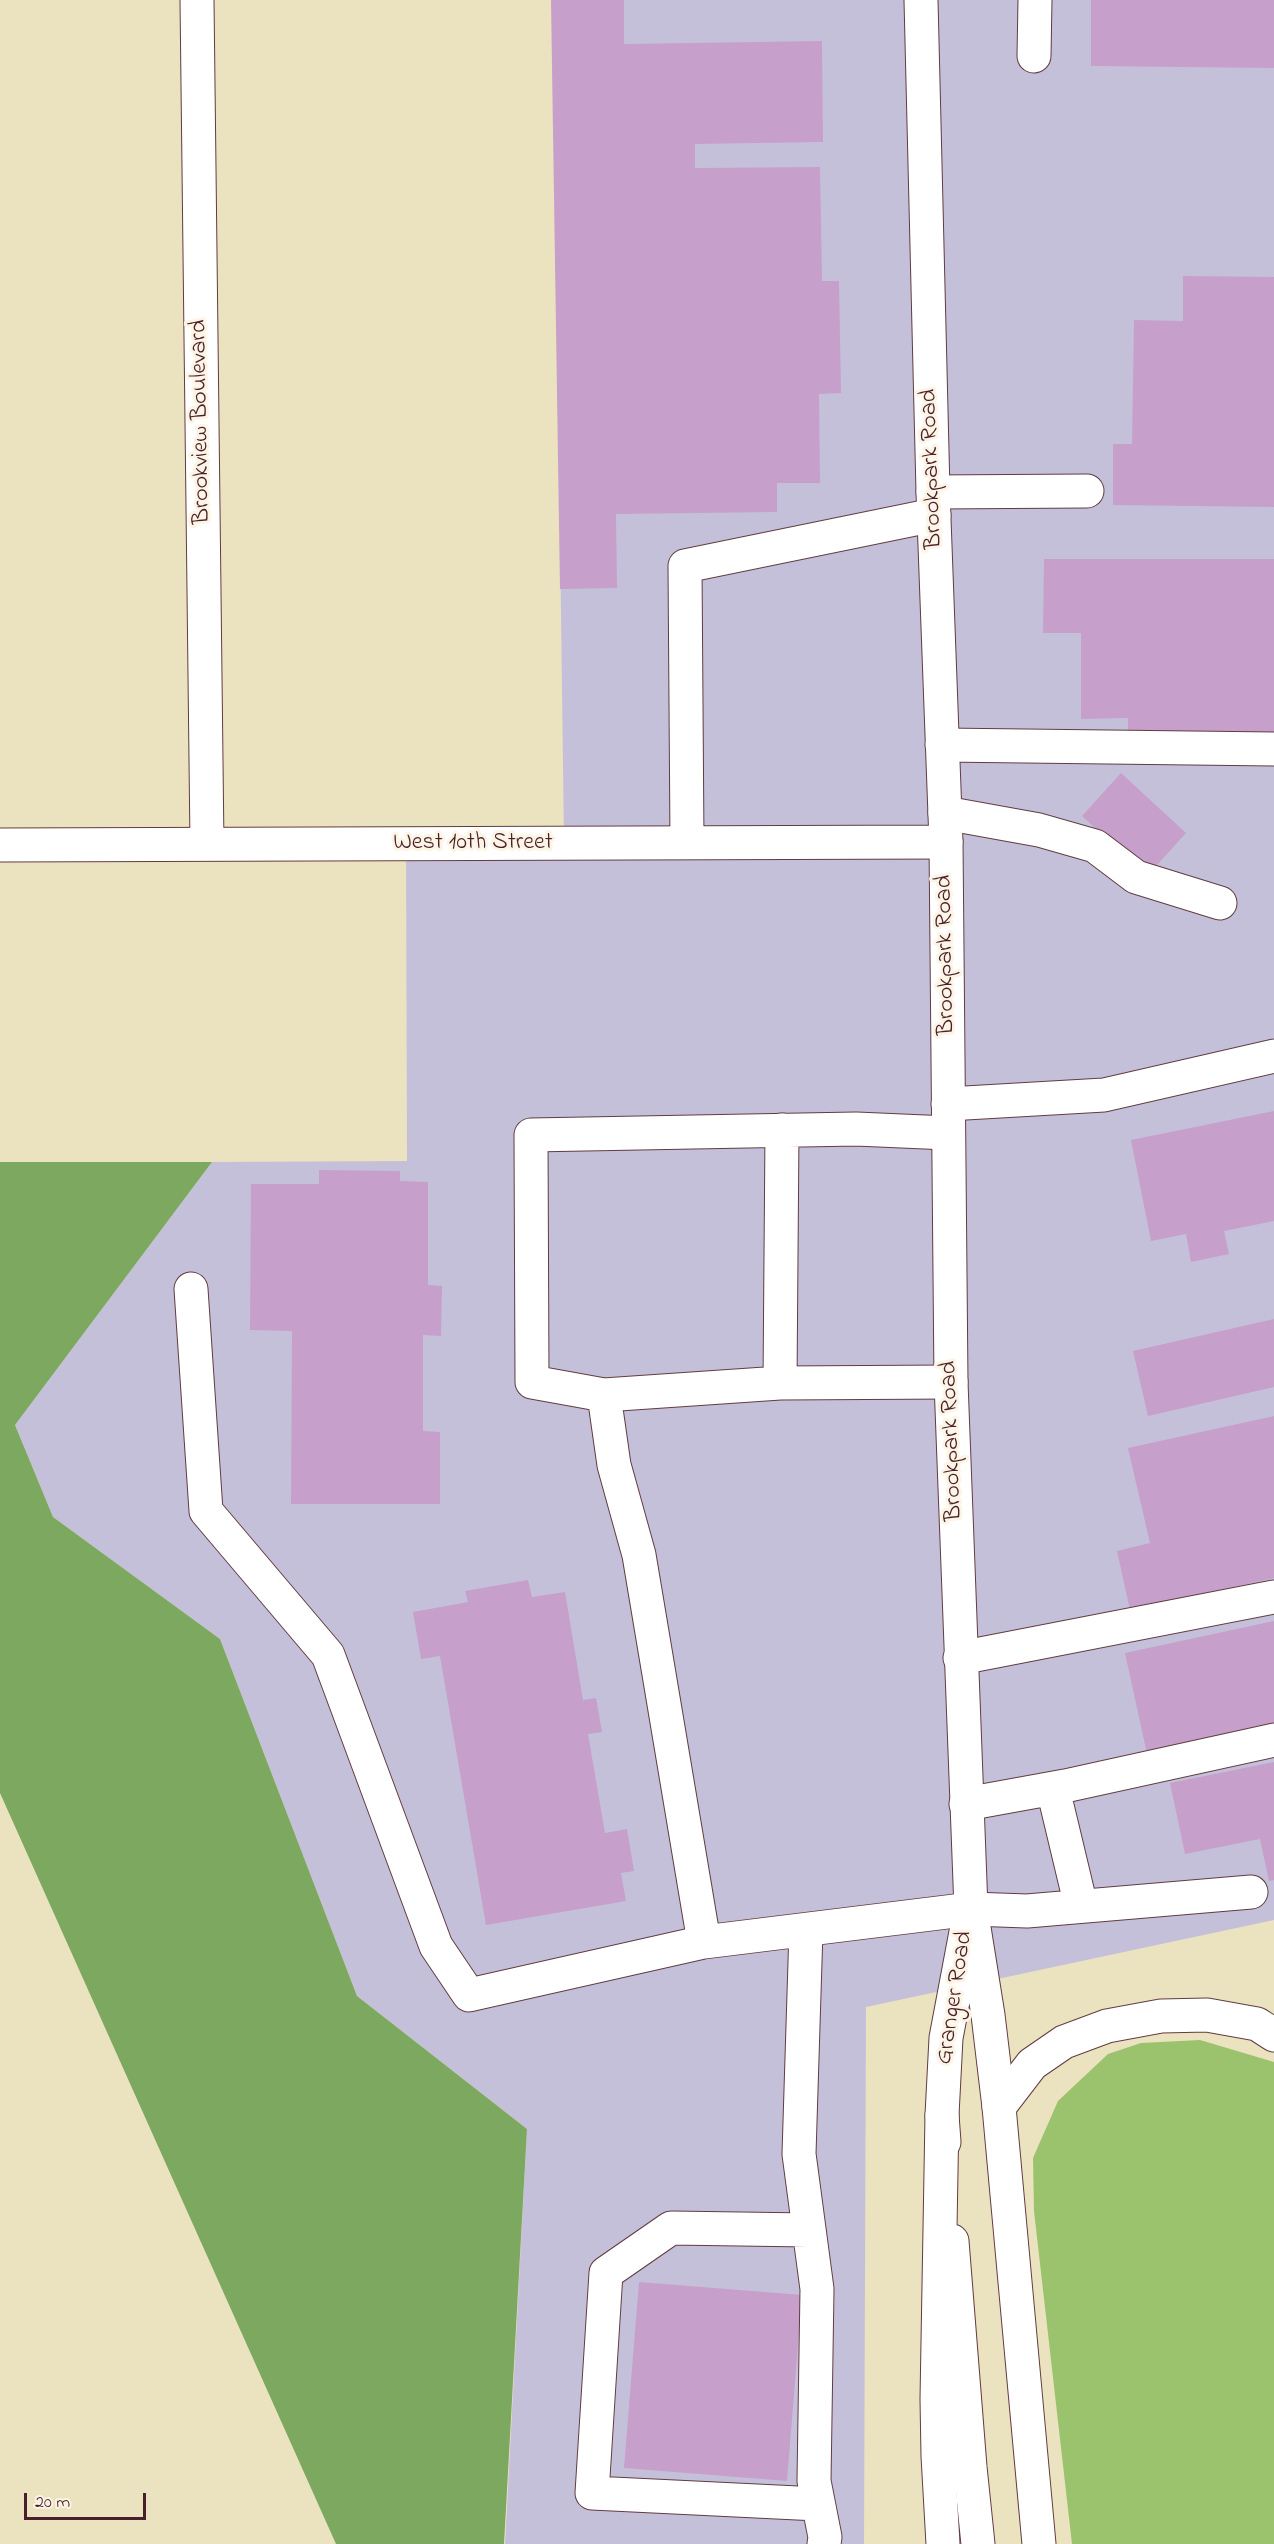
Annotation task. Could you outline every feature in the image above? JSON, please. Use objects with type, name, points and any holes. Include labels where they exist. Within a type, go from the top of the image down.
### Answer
[{"type":"main road","name":"Brookview Boulevard","points":[[197,0],[207,844]]},
{"type":"main road","name":"Brookpark Road","points":[[921,0],[933,504],[945,828],[951,1382],[970,1909]]},
{"type":"main road","points":[[1034,56],[1035,0]]},
{"type":"main road","points":[[687,843],[685,566],[933,504],[1087,491]]},
{"type":"main road","points":[[942,745],[1274,749]]},
{"type":"main road","name":"West 10th Street","points":[[0,845],[687,843],[945,828],[1039,830],[1095,846],[1136,877],[1220,903]]},
{"type":"main road","points":[[951,1382],[780,1383],[604,1395],[532,1382],[531,1134],[856,1129],[948,1119],[1104,1095],[1274,1056]]},
{"type":"main road","points":[[780,1383],[782,1130]]},
{"type":"main road","points":[[191,1289],[206,1511],[328,1655],[436,1946],[469,1995],[704,1942],[970,1909],[1027,1911],[1167,1901],[1251,1892]]},
{"type":"main road","points":[[604,1395],[614,1465],[639,1555],[704,1942]]},
{"type":"main road","points":[[960,1658],[1274,1597]]},
{"type":"main road","points":[[966,1804],[1053,1788],[1274,1740]]},
{"type":"main road","points":[[1053,1788],[1081,1906]]},
{"type":"main road","name":"Granger Road","points":[[970,1909],[988,2015],[999,2106],[1040,2544]]},
{"type":"main road","name":"Granger Road","points":[[970,1909],[946,2038],[942,2115],[978,2544]]},
{"type":"main road","points":[[806,1930],[799,2154],[817,2289],[814,2481],[825,2537],[824,2544]]},
{"type":"main road","points":[[999,2106],[1032,2064],[1064,2042],[1107,2026],[1161,2016],[1207,2015],[1257,2024],[1274,2035]]},
{"type":"main road","points":[[942,2115],[937,2410],[943,2544]]},
{"type":"main road","points":[[809,2230],[671,2228],[606,2273],[592,2493],[818,2504]]},
{"type":"shaded area","points":[[553,0],[1274,0],[1274,1920],[866,2007],[864,2544],[505,2544],[527,2129],[357,1996],[220,1639],[53,1517],[15,1425],[212,1162],[407,1161],[406,844],[564,843]]},
{"type":"green space","points":[[0,1162],[212,1162],[15,1425],[53,1517],[220,1639],[357,1996],[527,2129],[504,2544],[336,2544],[0,1793]]},
{"type":"green space","points":[[1200,2040],[1274,2062],[1274,2544],[1072,2544],[1034,2211],[1033,2158],[1058,2101],[1108,2054],[1141,2043]]},
{"type":"building","points":[[551,0],[624,0],[624,44],[822,41],[823,142],[695,144],[695,168],[820,167],[822,281],[839,281],[841,393],[819,394],[820,483],[777,483],[777,512],[616,514],[617,588],[560,589]]},
{"type":"building","points":[[1091,0],[1274,0],[1274,68],[1091,66]]},
{"type":"building","points":[[1183,276],[1274,277],[1274,507],[1113,505],[1113,444],[1132,444],[1134,320],[1183,321]]},
{"type":"building","points":[[1044,559],[1274,559],[1274,740],[1128,740],[1128,718],[1081,719],[1081,633],[1043,633]]},
{"type":"building","points":[[1121,773],[1186,833],[1147,876],[1082,816]]},
{"type":"building","points":[[1274,1111],[1274,1221],[1224,1231],[1229,1254],[1191,1262],[1186,1234],[1151,1241],[1131,1140]]},
{"type":"building","points":[[319,1170],[400,1171],[400,1181],[428,1182],[428,1285],[442,1286],[441,1336],[423,1335],[423,1431],[440,1432],[440,1504],[291,1504],[292,1331],[250,1330],[251,1184],[319,1184]]},
{"type":"building","points":[[1274,1319],[1274,1387],[1148,1416],[1133,1351]]},
{"type":"building","points":[[1274,1416],[1274,1578],[1130,1610],[1117,1551],[1150,1543],[1128,1448]]},
{"type":"building","points":[[528,1580],[532,1597],[565,1592],[583,1700],[596,1698],[602,1732],[588,1734],[605,1833],[627,1829],[634,1871],[621,1873],[626,1901],[486,1925],[440,1656],[421,1659],[413,1612],[468,1602],[465,1591]]},
{"type":"building","points":[[1274,1621],[1274,1726],[1147,1754],[1125,1653]]},
{"type":"building","points":[[1274,1762],[1274,1880],[1269,1881],[1260,1839],[1185,1854],[1170,1783]]},
{"type":"building","points":[[639,2282],[802,2295],[787,2481],[624,2468]]}]
